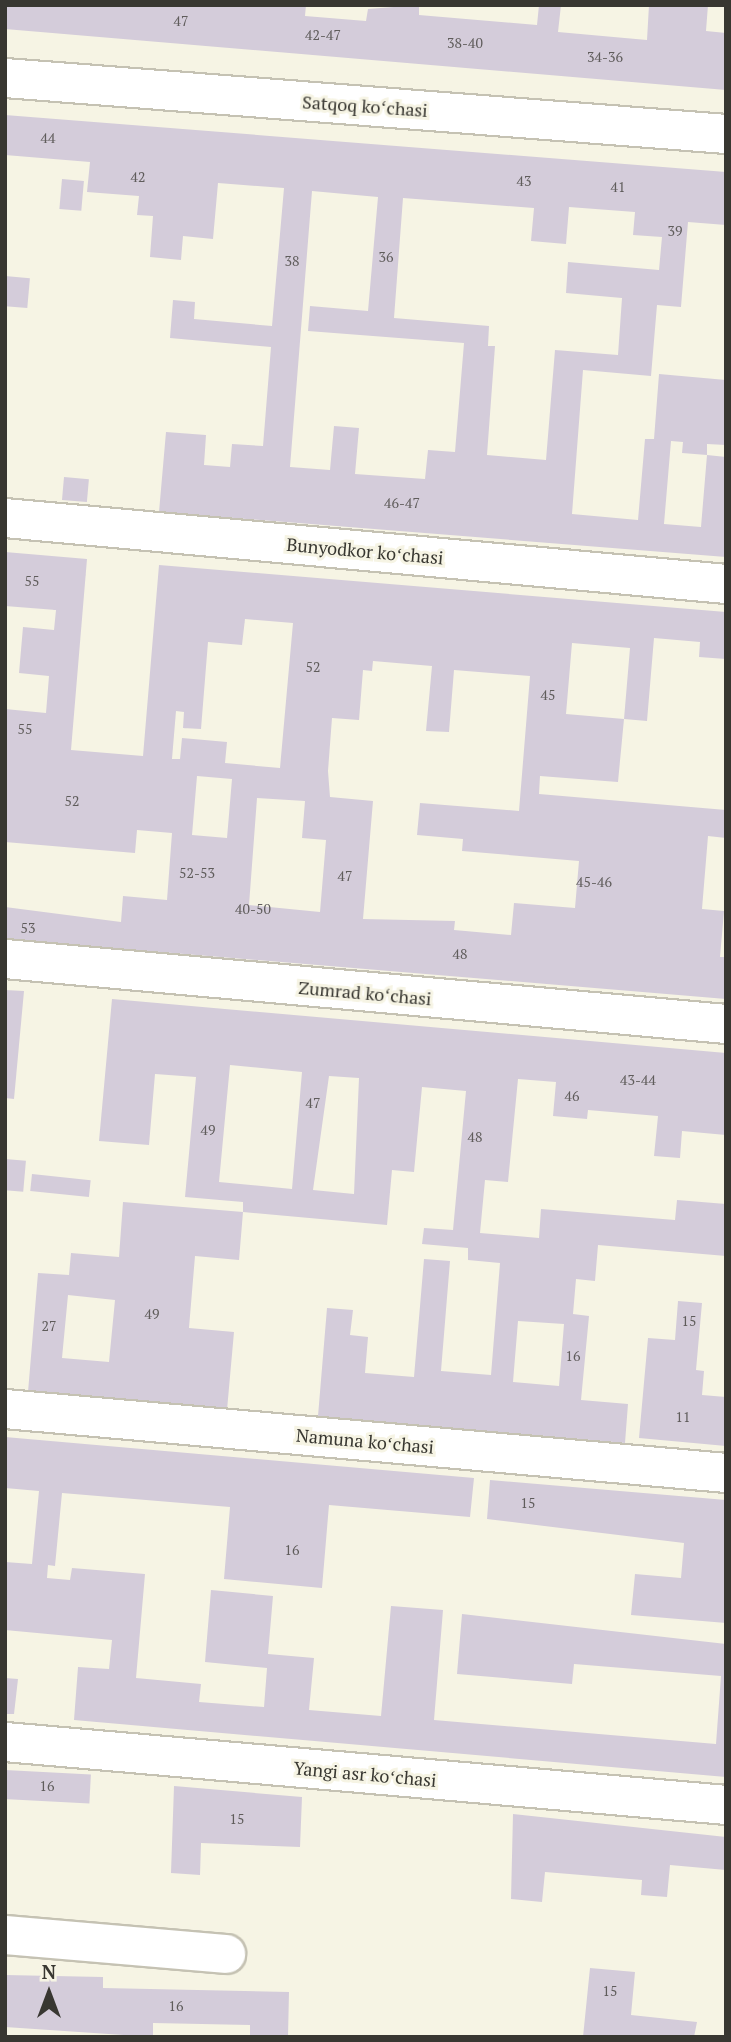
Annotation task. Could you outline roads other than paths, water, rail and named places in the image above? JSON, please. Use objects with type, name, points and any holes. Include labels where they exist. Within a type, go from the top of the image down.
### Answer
[{"type":"street","name":"Satqoq koʻchasi","points":[[5,78],[726,134]]},
{"type":"street","name":"Bunyodkor koʻchasi","points":[[5,519],[726,584]]},
{"type":"street","name":"Zumrad koʻchasi","points":[[5,959],[726,1024]]},
{"type":"street","name":"Namuna koʻchasi","points":[[5,1409],[726,1473]]},
{"type":"street","name":"Yangi asr koʻchasi","points":[[5,1742],[726,1805]]},
{"type":"street","points":[[5,1935],[226,1954]]}]
